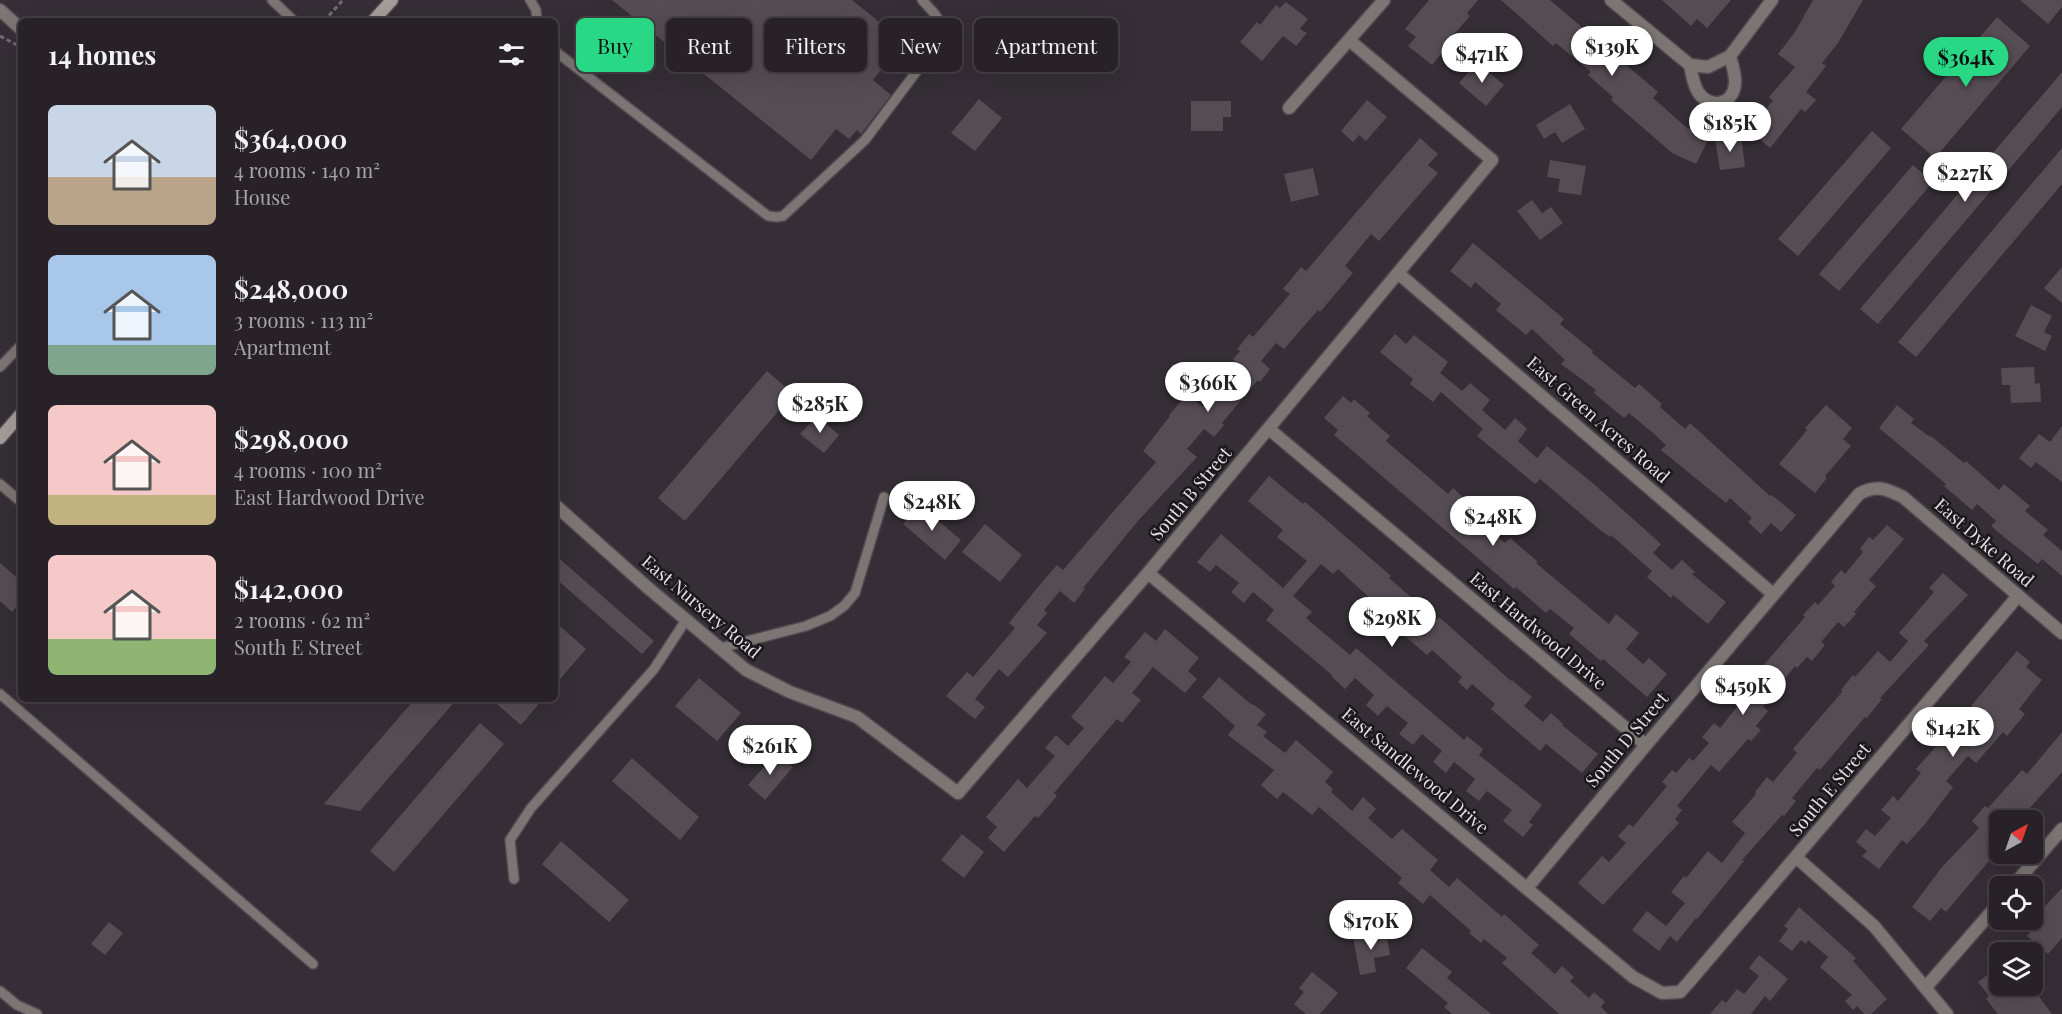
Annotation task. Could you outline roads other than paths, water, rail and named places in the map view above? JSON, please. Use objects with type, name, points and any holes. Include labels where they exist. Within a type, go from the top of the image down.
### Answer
[{"type":"main road","points":[[376,18],[392,0]]},
{"type":"main road","points":[[0,438],[18,417]]},
{"type":"street","points":[[1289,108],[1384,0]]},
{"type":"street","points":[[1611,0],[1690,65],[1708,67],[1730,56],[1772,0]]},
{"type":"street","points":[[0,10],[18,25]]},
{"type":"street","name":"South B Street","points":[[958,792],[1148,573],[1492,160],[1349,40]]},
{"type":"street","points":[[1690,65],[1697,92],[1705,100],[1714,104],[1724,103],[1732,96],[1735,87],[1730,56]]},
{"type":"street","name":"East Green Acres Road","points":[[1399,274],[1773,594]]},
{"type":"street","name":"East Hardwood Drive","points":[[1269,429],[1646,745]]},
{"type":"street","name":"South D Street","points":[[1527,888],[1859,494],[1878,487]]},
{"type":"street","name":"East Dyke Road","points":[[1878,487],[1903,497],[2062,633]]},
{"type":"street","name":"East Nursery Road","points":[[558,508],[746,670],[790,692],[857,717],[958,792]]},
{"type":"street","name":"East Sandlewood Drive","points":[[1148,573],[1632,977],[1662,993]]},
{"type":"street","name":"South E Street","points":[[1662,993],[1680,992],[1797,858],[2018,596]]},
{"type":"street","points":[[2022,876],[2062,829]]},
{"type":"street","points":[[1797,858],[1874,926],[1947,1014]]},
{"type":"street","points":[[1926,987],[1989,915]]},
{"type":"lane","points":[[272,0],[291,18]]},
{"type":"lane","points":[[530,0],[536,10],[537,18]]},
{"type":"lane","points":[[558,53],[768,216],[777,217],[783,216],[865,140],[941,39],[943,31],[940,20],[922,0]]},
{"type":"lane","points":[[0,367],[18,348]]},
{"type":"lane","points":[[0,484],[17,499]]},
{"type":"lane","points":[[720,648],[806,626],[830,616],[844,606],[855,592],[884,497]]},
{"type":"lane","points":[[514,879],[510,840],[531,808],[654,669],[686,620]]},
{"type":"lane","points":[[0,694],[313,964]]},
{"type":"lane","points":[[0,991],[17,1005],[37,1014]]}]
